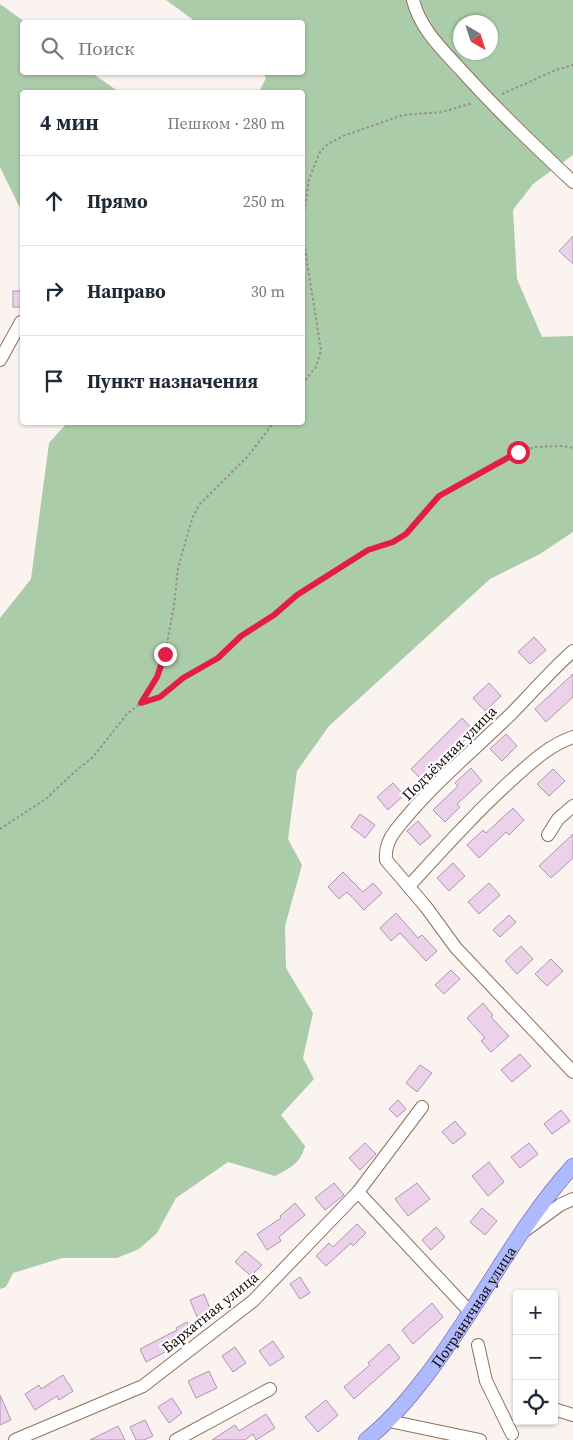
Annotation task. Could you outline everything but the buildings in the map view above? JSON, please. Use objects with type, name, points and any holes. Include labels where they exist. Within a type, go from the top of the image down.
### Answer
[{"type":"main road","name":"Пограничная улица","points":[[366,1440],[389,1421],[436,1364],[519,1235],[548,1195],[573,1166]]},
{"type":"street","points":[[413,0],[425,29],[488,100],[573,182]]},
{"type":"street","points":[[0,360],[20,325]]},
{"type":"street","name":"Подъёмная улица","points":[[571,1066],[456,948],[386,860],[388,843],[395,832],[434,787],[573,651]]},
{"type":"street","points":[[408,886],[497,793],[542,753],[573,737]]},
{"type":"street","points":[[548,835],[558,819],[573,806]]},
{"type":"street","name":"Бархатная улица","points":[[15,1440],[143,1386],[253,1302],[358,1192],[422,1107]]},
{"type":"street","points":[[358,1192],[470,1312]]},
{"type":"street","points":[[519,1235],[560,1205],[573,1199]]},
{"type":"street","points":[[478,1345],[486,1381],[512,1434]]},
{"type":"street","points":[[176,1440],[270,1389]]},
{"type":"street","points":[[558,1410],[573,1414]]},
{"type":"street","points":[[389,1421],[480,1440]]},
{"type":"path","points":[[305,207],[309,179],[320,152],[328,144],[343,136],[403,115],[442,112],[488,100],[556,70],[573,65]]},
{"type":"path","points":[[305,250],[321,350],[316,367],[305,380]]},
{"type":"path","points":[[0,829],[48,798],[70,775],[93,757],[127,714],[141,703],[157,677],[165,654],[174,606],[178,568],[192,519],[199,505],[248,456],[272,425]]},
{"type":"path","points":[[141,703],[160,697],[183,678],[218,658],[241,636],[274,615],[305,590],[368,550],[393,542],[406,534],[439,496],[518,452],[535,447],[562,446],[573,448]]},
{"type":"green space","points":[[166,0],[573,0],[573,155],[533,184],[513,210],[517,279],[542,337],[573,336],[573,532],[540,554],[490,579],[329,726],[297,771],[288,839],[302,865],[285,926],[286,968],[313,1013],[303,1058],[314,1079],[281,1115],[305,1146],[297,1161],[290,1168],[275,1176],[228,1162],[176,1198],[157,1233],[139,1249],[117,1258],[62,1258],[13,1273],[6,1287],[0,1289],[0,618],[31,579],[49,443],[65,425],[305,425],[305,90],[260,90],[266,78],[264,75],[305,75],[305,20],[193,20]]},
{"type":"green space","points":[[0,4],[22,20],[20,20],[20,75],[95,75],[116,90],[20,90],[20,207],[0,167]]},
{"type":"route","points":[[165,654],[157,677],[141,703],[160,697],[183,678],[218,658],[241,636],[274,615],[297,595],[368,550],[393,542],[406,534],[439,496],[518,452]]}]
